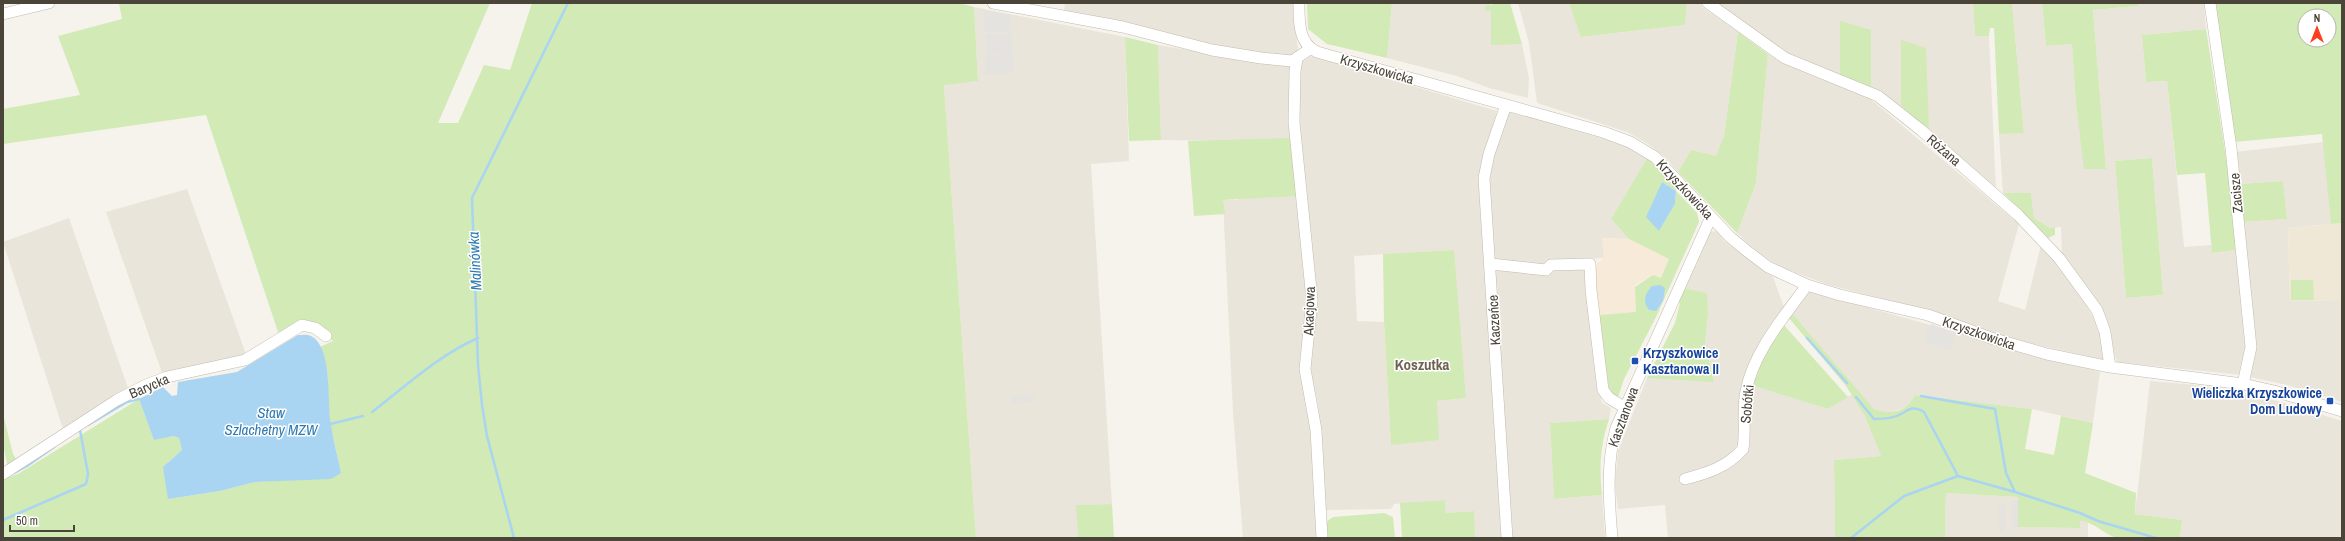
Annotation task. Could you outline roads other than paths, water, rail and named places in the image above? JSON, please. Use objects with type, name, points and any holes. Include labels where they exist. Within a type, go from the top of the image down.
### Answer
[{"type":"street","points":[[3,14],[48,3]]},
{"type":"street","points":[[993,3],[1123,27],[1232,54],[1282,61],[1297,59],[1310,49],[1301,32],[1299,3]]},
{"type":"street","name":"Różana","points":[[1708,3],[1785,58],[1878,96],[1950,155],[2018,216],[2059,258],[2097,310],[2105,332],[2110,366]]},
{"type":"street","name":"Zacisze","points":[[2210,3],[2231,148],[2251,347],[2243,384]]},
{"type":"street","name":"Krzyszkowicka","points":[[1310,49],[1630,142],[1655,157],[1668,169],[1730,237],[1768,267],[1807,285],[1840,295],[1928,315],[2008,344],[2110,366],[2243,384],[2274,391],[2342,411]]},
{"type":"street","name":"Akacjowa","points":[[1297,59],[1295,72],[1294,122],[1312,300],[1305,369],[1317,437],[1322,538]]},
{"type":"street","name":"Kaczeńce","points":[[1506,105],[1489,154],[1484,178],[1491,264],[1507,538]]},
{"type":"street","name":"Kasztanowa","points":[[1612,538],[1609,501],[1610,449],[1624,407],[1711,217]]},
{"type":"street","points":[[1491,264],[1546,270],[1551,265],[1590,264],[1591,290],[1603,390],[1609,398],[1624,407]]},
{"type":"street","name":"Sobótki","points":[[1685,479],[1714,470],[1728,463],[1743,449],[1745,392],[1751,370],[1782,320],[1807,285]]},
{"type":"street","name":"Barycka","points":[[3,474],[117,400],[167,376],[245,360],[302,326],[315,328],[326,336]]},
{"type":"water","points":[[1662,182],[1676,191],[1675,204],[1659,231],[1646,217]]},
{"type":"water","points":[[1660,285],[1665,288],[1663,301],[1656,311],[1649,310],[1645,301],[1646,295],[1652,286]]},
{"type":"water","name":"Staw Szlachetny MZW","points":[[298,335],[311,336],[318,342],[323,351],[328,376],[332,430],[341,473],[331,479],[255,482],[220,491],[168,499],[163,467],[182,450],[179,438],[173,436],[154,440],[139,399],[163,387],[172,396],[177,395],[178,382],[237,372]]},
{"type":"waterway","name":"Malinówka","points":[[514,538],[487,436],[482,405],[478,365],[472,198],[568,3]]},
{"type":"waterway","points":[[372,412],[436,362],[478,338]]},
{"type":"waterway","points":[[1807,338],[1847,383]]},
{"type":"waterway","points":[[1921,396],[1995,409],[2006,473],[2015,492]]},
{"type":"waterway","points":[[1856,397],[1874,419],[1893,417],[1913,409],[1924,412],[1958,476]]},
{"type":"waterway","points":[[88,425],[127,402],[139,399]]},
{"type":"waterway","points":[[330,424],[363,416]]},
{"type":"waterway","points":[[3,520],[86,484],[88,474],[80,430]]},
{"type":"waterway","points":[[14,473],[27,466],[54,447]]},
{"type":"waterway","points":[[1851,538],[1904,496],[1958,476],[2015,492],[2080,513],[2098,521],[2156,538]]},
{"type":"place","name":"Krzyszkowice Kasztanowa II","points":[[1635,361]]},
{"type":"place","name":"Wieliczka Krzyszkowice Dom Ludowy","points":[[2330,401]]},
{"type":"district","name":"Koszutka","points":[[1422,365]]}]
